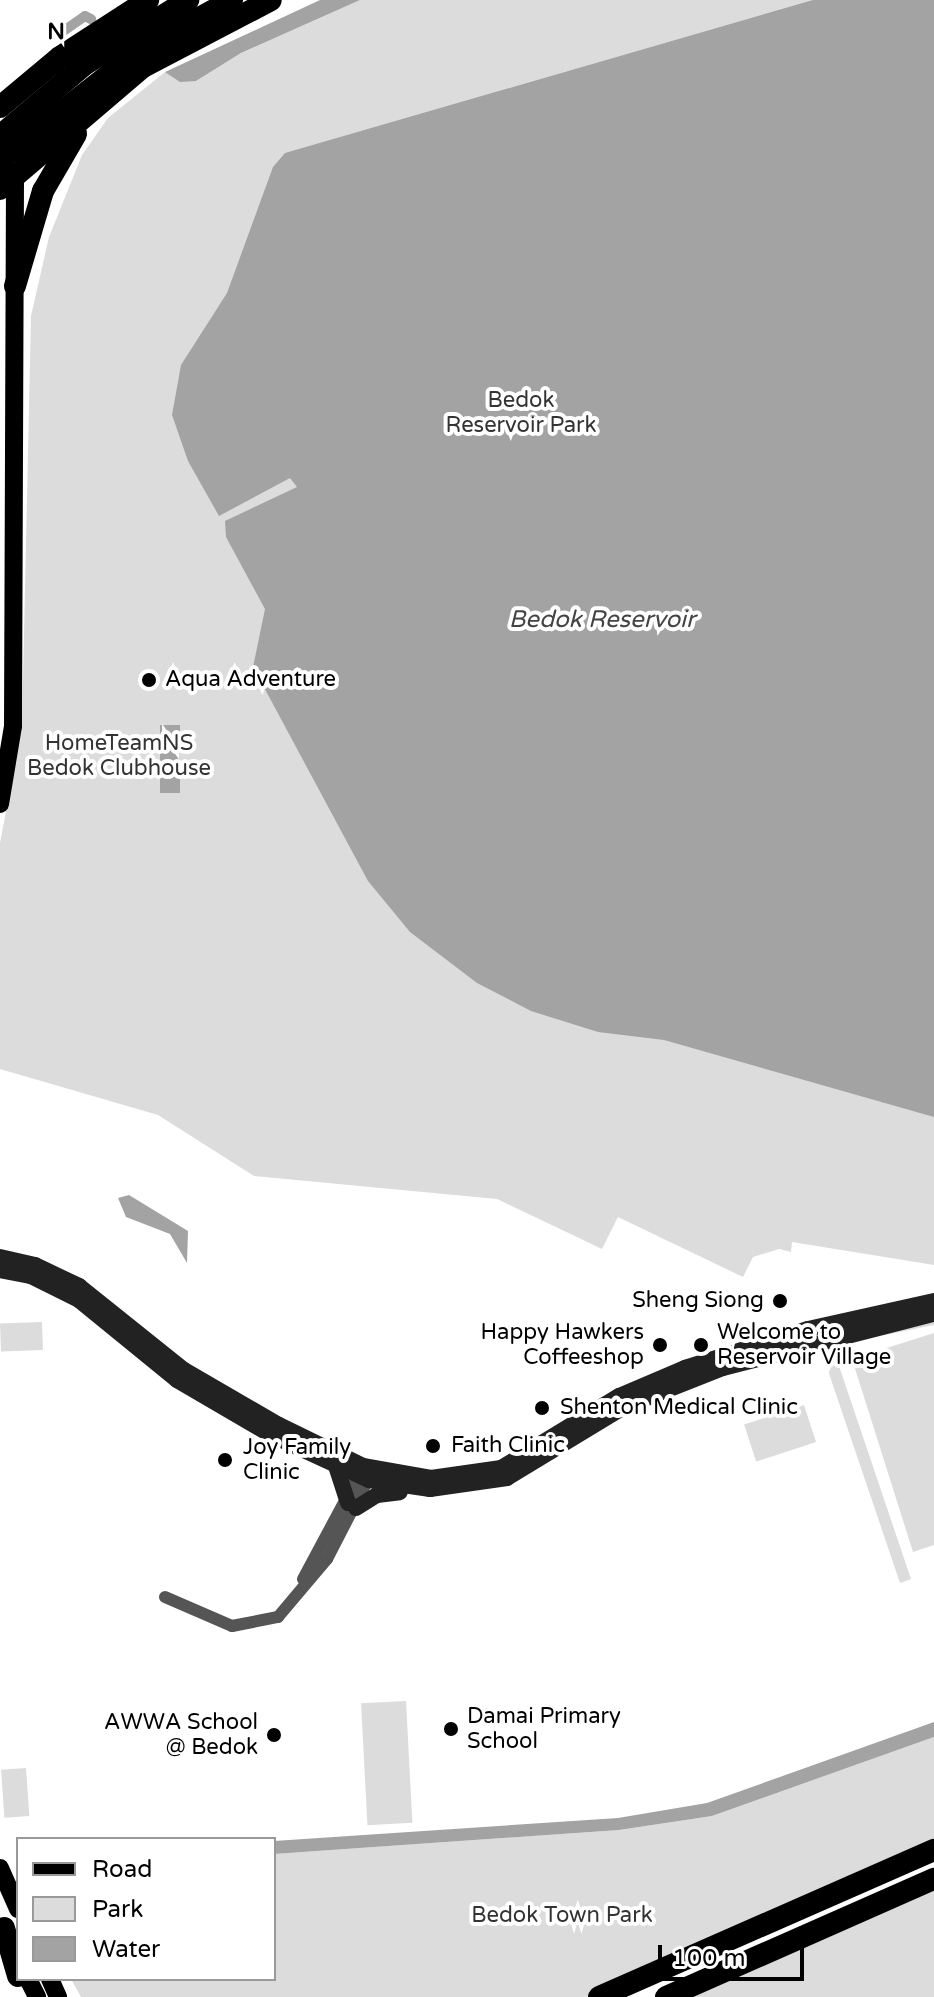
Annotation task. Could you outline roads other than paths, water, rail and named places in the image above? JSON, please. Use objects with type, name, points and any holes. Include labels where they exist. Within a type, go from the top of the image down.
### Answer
[{"type":"highway","points":[[0,107],[32,79],[148,0]]},
{"type":"highway","points":[[0,138],[84,65],[188,0]]},
{"type":"highway","points":[[4,173],[139,51],[232,0]]},
{"type":"highway","points":[[4,173],[96,107],[143,67],[271,0]]},
{"type":"highway","points":[[15,286],[43,191],[96,107]]},
{"type":"highway","points":[[599,1997],[934,1850]]},
{"type":"highway","points":[[666,1997],[934,1879]]},
{"type":"highway","points":[[2,1924],[16,1971]]},
{"type":"main road","points":[[0,138],[32,79]]},
{"type":"main road","points":[[0,804],[6,689],[15,286],[4,173]]},
{"type":"main road","points":[[0,1257],[70,1281],[203,1381],[366,1473],[444,1478],[501,1468],[652,1380],[808,1329],[934,1301]]},
{"type":"main road","points":[[0,1270],[31,1276],[79,1300],[177,1380],[336,1466],[430,1489]]},
{"type":"main road","points":[[336,1466],[352,1505],[377,1495],[507,1478],[624,1407],[723,1368],[934,1314]]},
{"type":"main road","points":[[0,1868],[16,1904]]},
{"type":"main road","points":[[2,1924],[16,1953]]},
{"type":"street","points":[[352,1505],[306,1575],[269,1613],[227,1617],[166,1593],[188,1609],[233,1626],[278,1617],[327,1559],[352,1505],[366,1473]]},
{"type":"water","points":[[320,0],[360,0],[241,53],[196,81],[180,82],[165,72]]},
{"type":"water","name":"Bedok Reservoir","points":[[813,0],[934,0],[934,1117],[664,1040],[598,1032],[531,1011],[477,983],[410,932],[368,881],[253,667],[265,609],[226,537],[225,521],[297,487],[290,478],[219,516],[188,461],[172,415],[181,365],[227,293],[273,167],[285,153]]},
{"type":"water","points":[[160,725],[180,725],[180,793],[160,793]]},
{"type":"water","points":[[129,1195],[188,1231],[187,1263],[170,1234],[126,1217],[118,1198]]},
{"type":"water","points":[[934,1722],[934,1737],[712,1816],[619,1830],[276,1854],[276,1841],[618,1818],[707,1803]]},
{"type":"waterway","points":[[65,30],[85,16],[91,19]]},
{"type":"place","name":"Aqua Adventure","points":[[149,680]]},
{"type":"place","name":"Sheng Siong","points":[[780,1301]]},
{"type":"place","name":"Happy Hawkers Coffeeshop","points":[[660,1345]]},
{"type":"place","name":"Welcome to Reservoir Village","points":[[701,1345]]},
{"type":"place","name":"Shenton Medical Clinic","points":[[542,1408]]},
{"type":"place","name":"Faith Clinic","points":[[433,1446]]},
{"type":"place","name":"Joy Family Clinic","points":[[225,1460]]},
{"type":"place","name":"Damai Primary School","points":[[451,1729]]},
{"type":"place","name":"AWWA School @ Bedok","points":[[274,1735]]},
{"type":"park label","name":"Bedok Reservoir Park","points":[[521,412]]},
{"type":"park label","name":"HomeTeamNS Bedok Clubhouse","points":[[119,756]]},
{"type":"park label","name":"Bedok Town Park","points":[[562,1916]]}]
